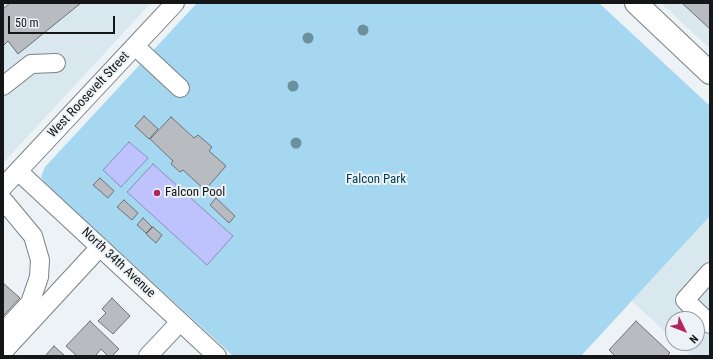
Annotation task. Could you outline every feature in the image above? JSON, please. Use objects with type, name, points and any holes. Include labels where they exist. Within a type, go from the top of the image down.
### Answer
[{"type":"main road","points":[[636,3],[710,72]]},
{"type":"street","name":"West Roosevelt Street","points":[[3,187],[174,3]]},
{"type":"street","points":[[135,46],[180,88]]},
{"type":"street","points":[[3,86],[30,64],[56,63]]},
{"type":"street","name":"North 34th Avenue","points":[[18,171],[217,356]]},
{"type":"street","points":[[3,200],[33,236],[40,260],[39,277],[30,303],[3,332]]},
{"type":"street","points":[[3,352],[100,247]]},
{"type":"street","points":[[710,272],[685,300],[710,324]]},
{"type":"street","points":[[148,356],[180,322]]},
{"type":"shaded area","points":[[3,3],[151,3],[3,163]]},
{"type":"shaded area","points":[[661,3],[710,3],[710,48],[705,44]]},
{"type":"shaded area","points":[[129,142],[148,158],[121,187],[103,170]]},
{"type":"shaded area","points":[[153,164],[233,236],[207,265],[127,192]]},
{"type":"shaded area","points":[[710,216],[710,356],[691,356],[686,351],[705,351],[705,311],[665,311],[665,332],[632,301]]},
{"type":"green space","name":"Falcon Park","points":[[197,3],[599,3],[710,106],[710,216],[581,356],[233,356],[46,185],[41,177],[45,167]]},
{"type":"building","points":[[10,3],[81,3],[18,54],[8,41],[3,46],[3,9]]},
{"type":"building","points":[[682,3],[710,3],[710,29]]},
{"type":"building","points":[[144,116],[158,129],[149,139],[135,126]]},
{"type":"building","points":[[171,117],[194,138],[198,135],[212,147],[209,151],[226,166],[205,190],[183,170],[180,172],[171,164],[173,161],[150,139]]},
{"type":"building","points":[[100,178],[114,191],[108,198],[93,185]]},
{"type":"building","points":[[216,198],[235,216],[229,223],[210,205]]},
{"type":"building","points":[[124,200],[138,213],[132,220],[117,207]]},
{"type":"building","points":[[143,218],[152,227],[146,233],[137,225]]},
{"type":"building","points":[[153,227],[162,235],[156,243],[146,234]]},
{"type":"building","points":[[3,283],[20,298],[3,316]]},
{"type":"building","points":[[112,298],[130,316],[113,334],[98,321],[106,313],[102,309]]},
{"type":"building","points":[[90,321],[119,349],[112,356],[108,356],[101,349],[95,356],[77,356],[66,346]]},
{"type":"building","points":[[636,321],[665,348],[665,351],[670,353],[668,355],[670,356],[615,356],[609,350]]},
{"type":"building","points":[[54,346],[65,356],[45,356]]},
{"type":"place","name":"Falcon Pool","points":[[157,193]]}]
